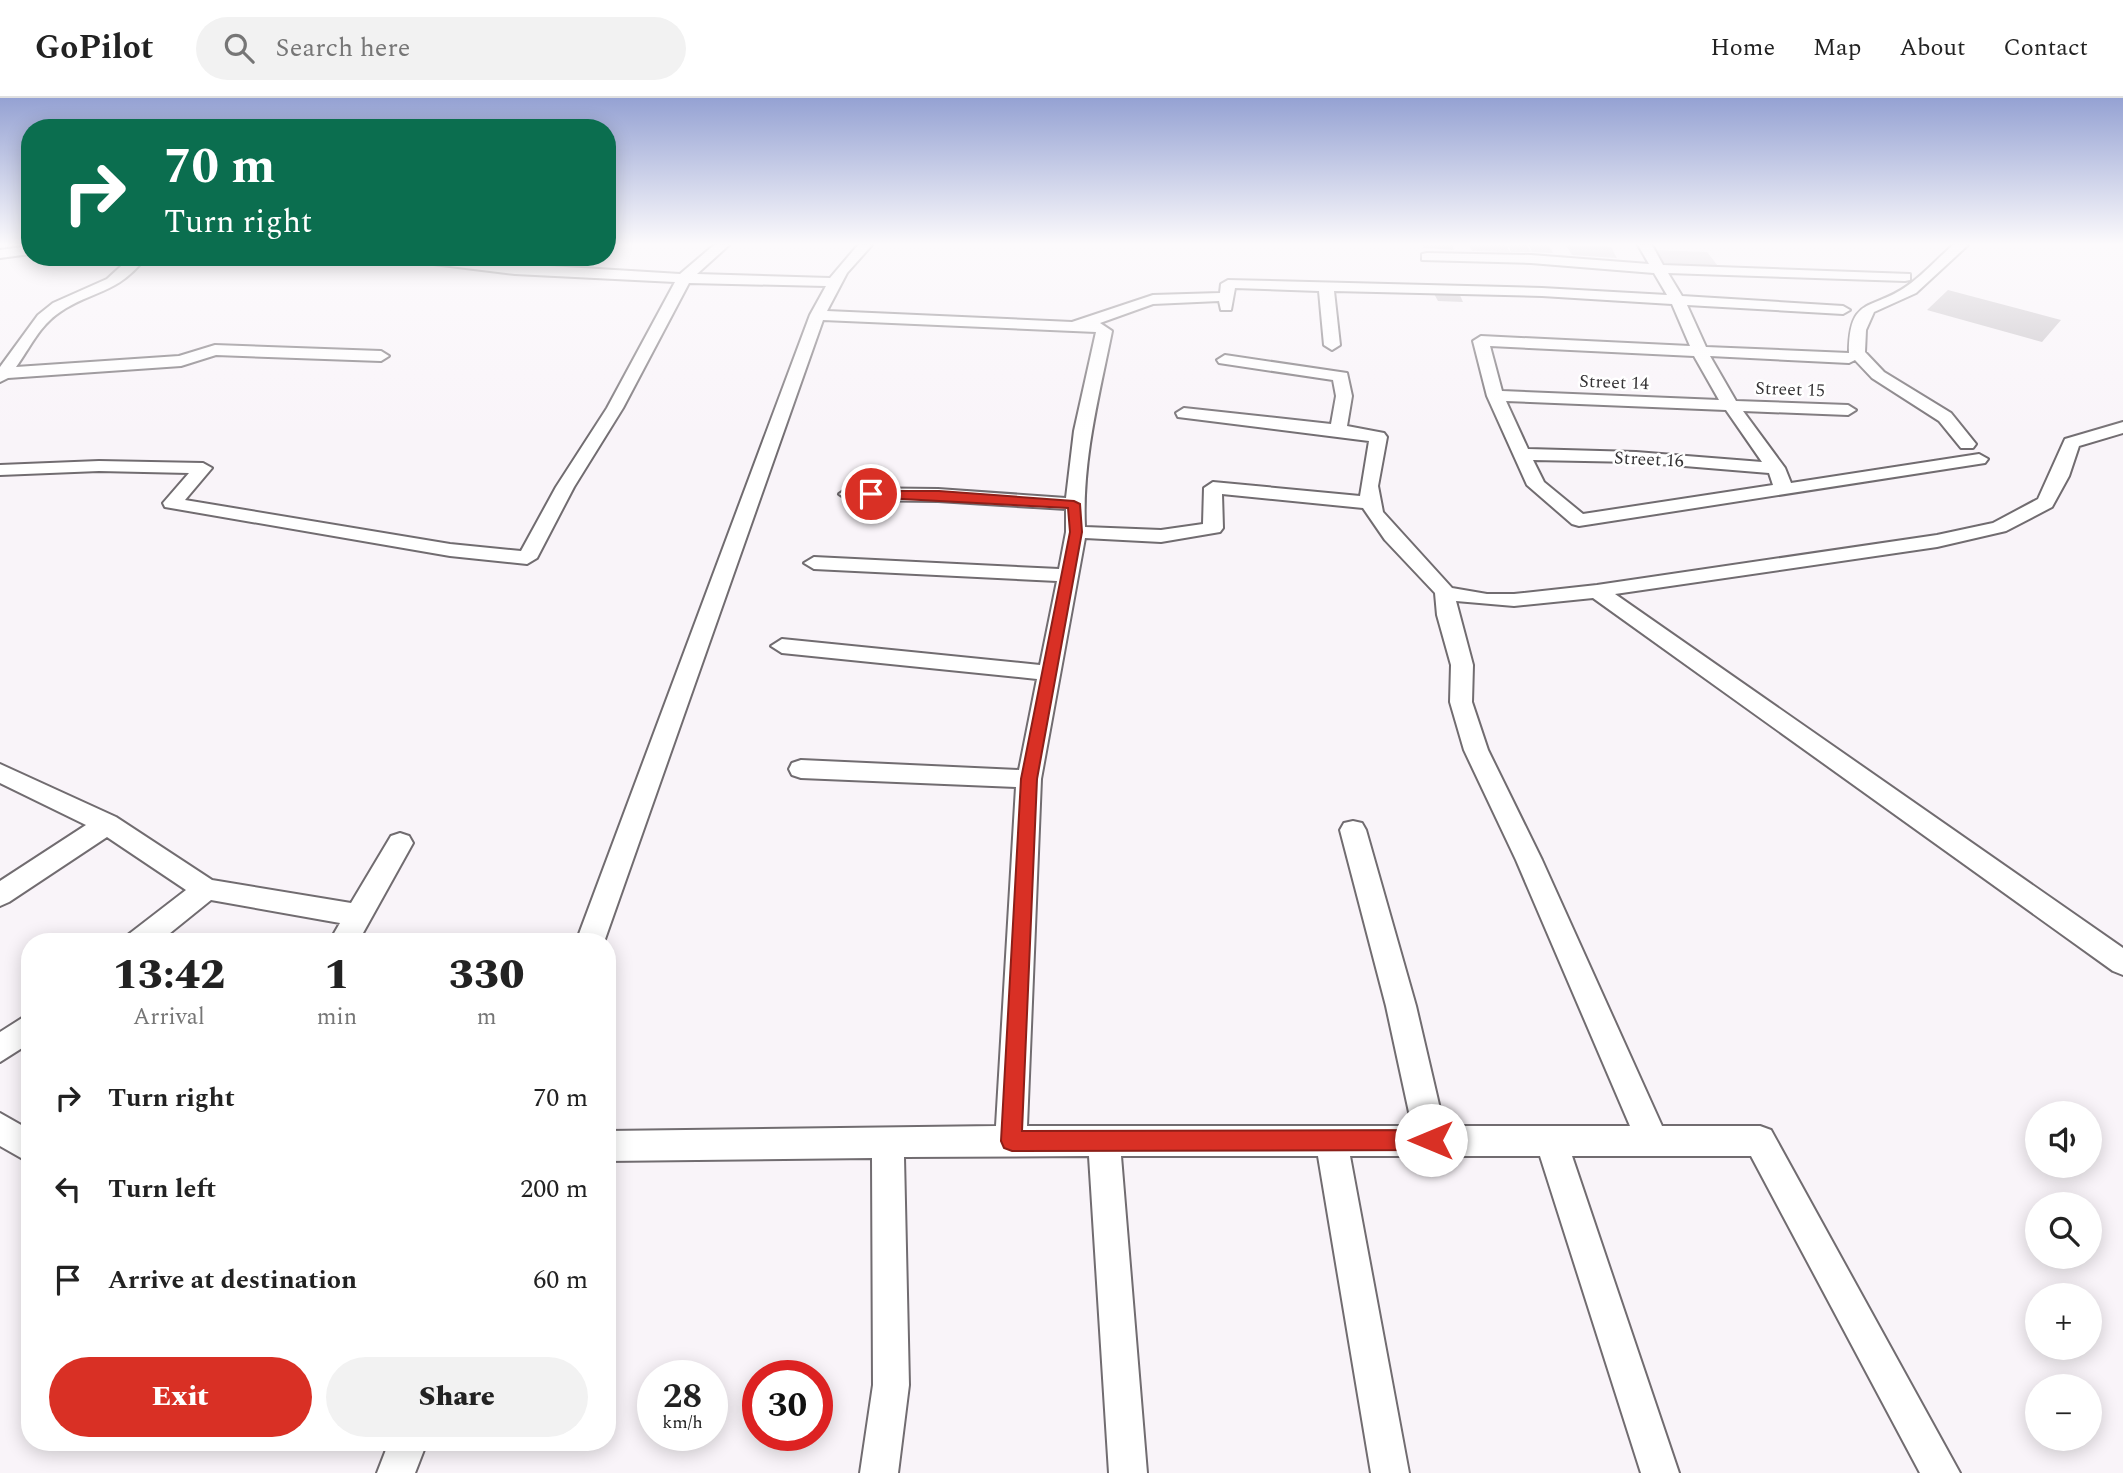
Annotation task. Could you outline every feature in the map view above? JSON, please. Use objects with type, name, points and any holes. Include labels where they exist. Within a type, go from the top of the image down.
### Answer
[{"type":"street","points":[[2,375],[24,338],[54,309]]},
{"type":"street","points":[[0,470],[99,466],[204,468],[172,503],[450,550],[527,558],[565,487],[615,408],[668,309]]},
{"type":"street","points":[[593,933],[820,309]]},
{"type":"street","points":[[1062,327],[1090,323],[1122,309]]},
{"type":"street","points":[[1328,309],[1332,345]]},
{"type":"street","points":[[1683,309],[1700,352],[1731,406],[1776,468],[1784,489]]},
{"type":"street","points":[[1830,309],[1843,310]]},
{"type":"street","points":[[1868,309],[1858,330],[1857,353],[1878,375],[1945,417],[1967,444]]},
{"type":"street","points":[[817,315],[1101,328],[1104,331],[1082,442],[1074,504],[1076,532],[1029,779],[1012,1141]]},
{"type":"street","points":[[0,342],[24,338]]},
{"type":"street","points":[[1849,358],[1480,341],[1495,396],[1536,485],[1579,520],[1979,459]]},
{"type":"street","points":[[2,375],[181,361],[215,350],[381,356]]},
{"type":"street","points":[[1225,360],[1341,376],[1344,396],[1338,430]]},
{"type":"street","name":"Street 14","points":[[1495,396],[1731,406]]},
{"type":"street","name":"Street 15","points":[[1731,406],[1848,410]]},
{"type":"street","points":[[1184,413],[1378,437],[1370,503],[1395,541],[1433,575],[1445,593],[1447,615],[1462,665],[1461,702],[1476,750],[1529,859],[1652,1140]]},
{"type":"street","points":[[1445,593],[1487,600],[1514,600],[1597,591],[1937,541],[1999,527],[2045,503],[2060,477],[2071,443],[2123,427]]},
{"type":"street","name":"Street 16","points":[[1521,454],[1636,457],[1776,468]]},
{"type":"street","points":[[1076,532],[1161,536],[1213,528],[1213,488],[1370,503]]},
{"type":"street","points":[[848,494],[939,495],[1074,504]]},
{"type":"street","points":[[814,563],[1066,575]]},
{"type":"street","points":[[1597,591],[2123,963]]},
{"type":"street","points":[[782,646],[1049,673]]},
{"type":"street","points":[[801,769],[1029,779]]},
{"type":"street","points":[[0,773],[107,824],[206,888],[357,915]]},
{"type":"street","points":[[0,895],[107,824]]},
{"type":"street","points":[[1353,830],[1401,1006],[1431,1140]]},
{"type":"street","points":[[348,933],[400,843]]},
{"type":"street","points":[[150,933],[206,888]]},
{"type":"street","points":[[0,1049],[21,1033]]},
{"type":"street","points":[[0,1128],[21,1141]]},
{"type":"street","points":[[1551,1140],[1660,1473]]},
{"type":"street","points":[[616,1146],[1012,1141],[1760,1141],[1941,1473]]},
{"type":"street","points":[[1104,1141],[1128,1473]]},
{"type":"street","points":[[1331,1141],[1390,1473]]},
{"type":"street","points":[[878,1473],[891,1385],[888,1143]]},
{"type":"street","points":[[397,1473],[405,1451]]},
{"type":"building","points":[[2020,309],[2061,320],[2042,342],[1927,310]]},
{"type":"route","points":[[871,494],[939,495],[1074,504],[1076,532],[1029,779],[1012,1141],[1431,1140]]}]
